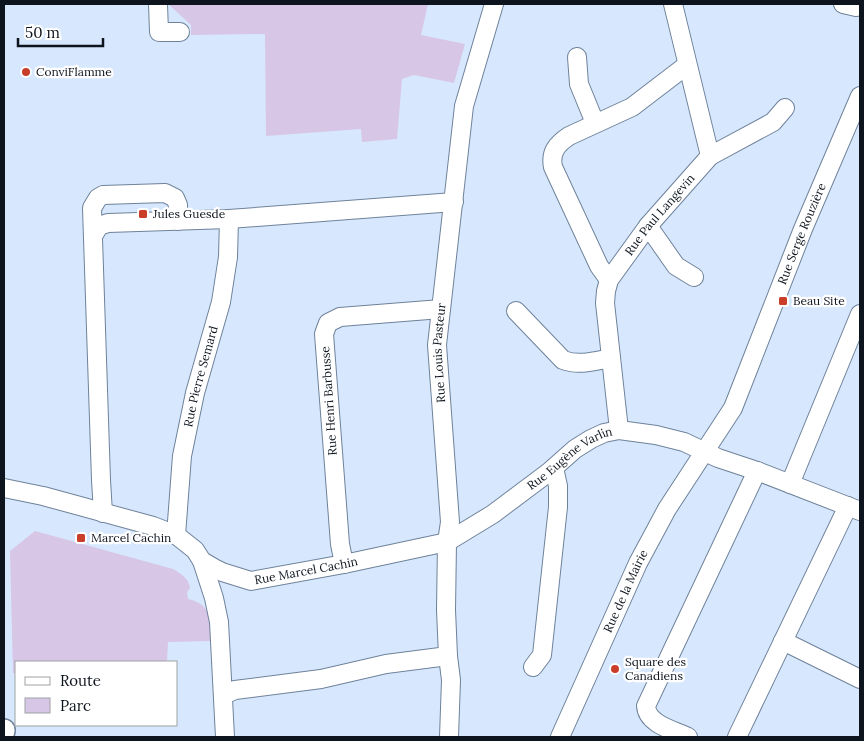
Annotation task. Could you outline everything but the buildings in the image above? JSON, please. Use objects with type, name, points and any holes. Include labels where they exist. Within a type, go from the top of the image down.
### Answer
[{"type":"street","points":[[158,4],[159,32],[180,32]]},
{"type":"street","name":"Rue Louis Pasteur","points":[[449,737],[451,680],[448,656],[447,542],[450,522],[437,345],[464,106],[494,4]]},
{"type":"street","points":[[673,4],[710,156],[773,122],[785,108]]},
{"type":"street","points":[[843,4],[856,7],[856,4]]},
{"type":"street","points":[[577,57],[579,84],[595,123]]},
{"type":"street","points":[[610,280],[598,266],[553,167],[552,160],[555,148],[560,143],[595,123],[632,107],[687,64]]},
{"type":"street","name":"Rue Serge Rouzière","points":[[705,452],[733,408],[802,229],[860,96]]},
{"type":"street","name":"Rue Paul Langevin","points":[[619,430],[605,303],[606,291],[610,280],[648,226],[710,156]]},
{"type":"street","points":[[103,513],[92,208],[98,198],[103,195],[165,193],[175,198],[178,205],[178,221]]},
{"type":"street","points":[[93,236],[99,226],[108,223],[229,219],[454,202]]},
{"type":"street","name":"Rue Pierre Semard","points":[[176,535],[182,456],[195,393],[221,302],[229,248],[229,219]]},
{"type":"street","points":[[648,226],[676,266],[694,277]]},
{"type":"street","name":"Rue Henri Barbusse","points":[[344,564],[340,544],[324,334],[328,323],[340,317],[441,309]]},
{"type":"street","points":[[516,311],[563,360],[572,363],[583,363],[612,358]]},
{"type":"street","points":[[790,484],[860,314]]},
{"type":"street","name":"Rue Eugène Varlin","points":[[447,542],[493,514],[554,468],[575,449],[604,433],[619,430],[656,435],[684,442],[718,458],[854,508]]},
{"type":"street","name":"Rue de la Mairie","points":[[560,737],[638,563],[668,509],[705,452]]},
{"type":"street","points":[[534,668],[542,655],[558,507],[558,486],[554,468]]},
{"type":"street","points":[[688,737],[651,720],[646,711],[646,706],[757,471]]},
{"type":"street","name":"Rue Marcel Cachin","points":[[4,488],[28,492],[153,526],[176,535],[195,550],[202,561],[218,571],[251,581],[447,542]]},
{"type":"street","points":[[737,737],[783,641],[854,508]]},
{"type":"street","points":[[202,561],[214,598],[219,622],[225,737]]},
{"type":"street","points":[[783,641],[860,680]]},
{"type":"street","points":[[224,695],[235,690],[322,679],[386,664],[448,656]]},
{"type":"green space","points":[[168,4],[428,4],[421,35],[465,44],[454,83],[414,75],[402,79],[397,139],[362,142],[361,129],[266,136],[265,34],[191,35],[191,25]]},
{"type":"green space","points":[[35,531],[173,569],[188,582],[190,588],[187,592],[188,599],[196,601],[206,609],[210,620],[213,641],[168,642],[167,661],[15,661],[15,673],[13,673],[10,551]]},
{"type":"place","name":"ConviFlamme","points":[[26,72]]},
{"type":"place","name":"Jules Guesde","points":[[143,214]]},
{"type":"place","name":"Beau Site","points":[[783,301]]},
{"type":"place","name":"Marcel Cachin","points":[[81,538]]},
{"type":"place","name":"Square des Canadiens","points":[[615,669]]}]
